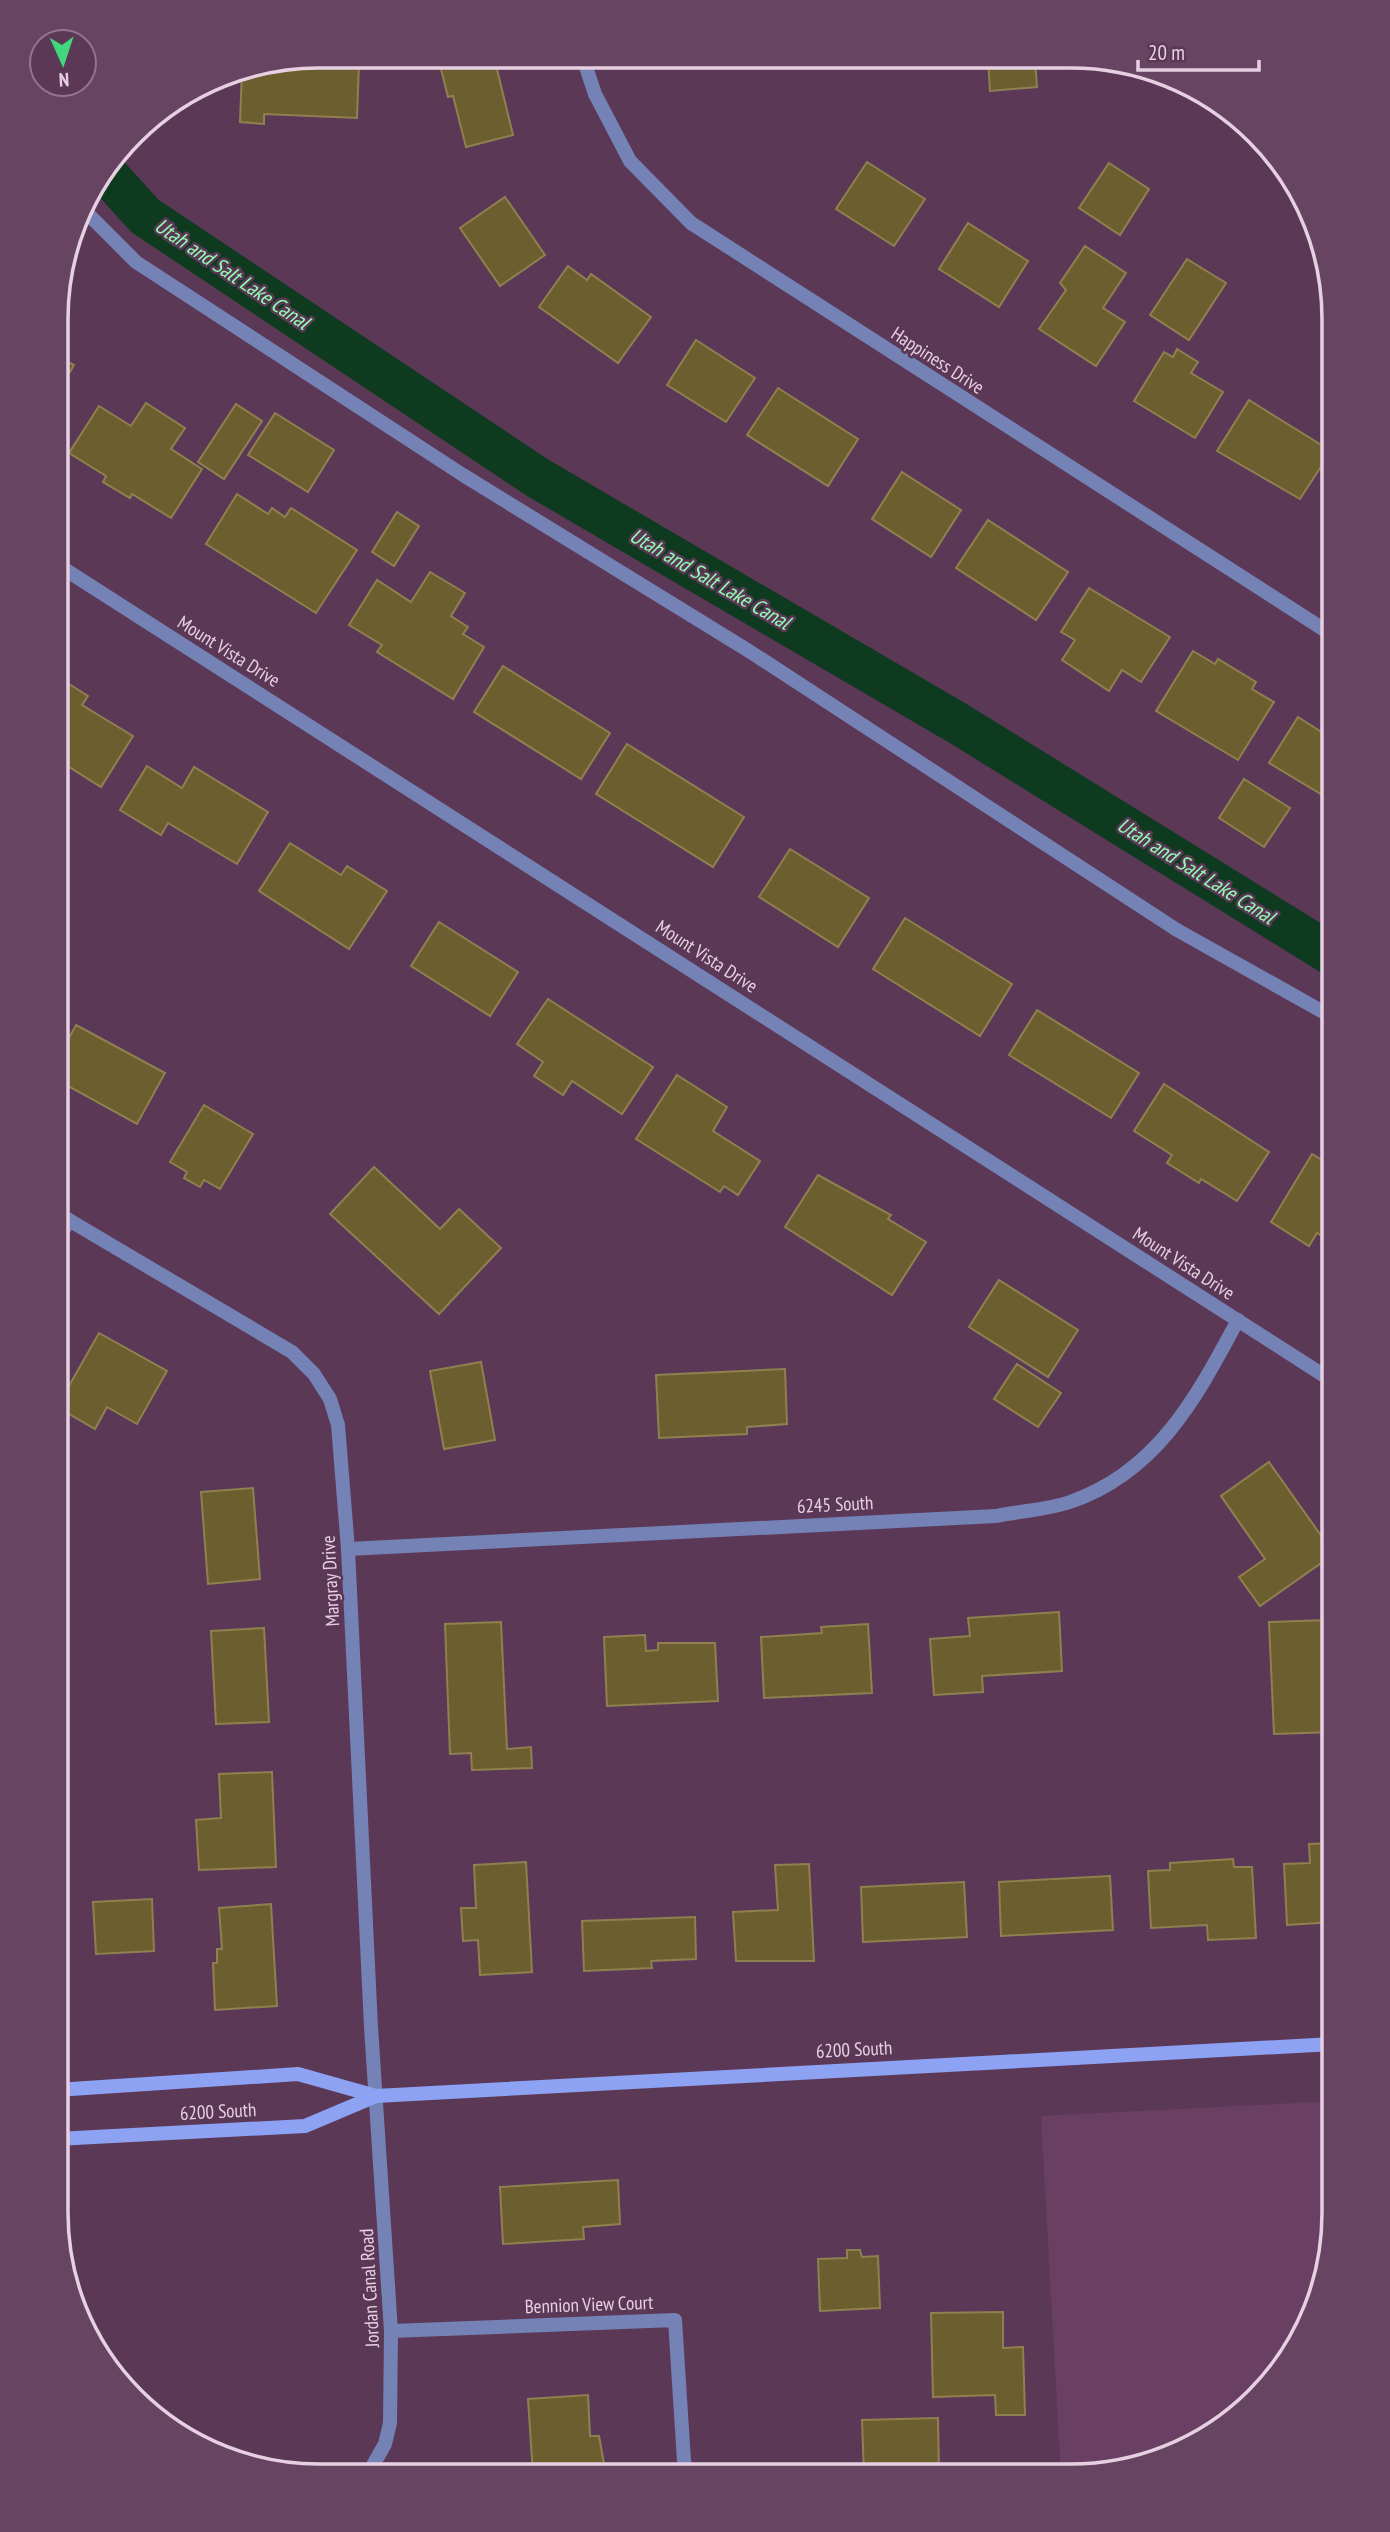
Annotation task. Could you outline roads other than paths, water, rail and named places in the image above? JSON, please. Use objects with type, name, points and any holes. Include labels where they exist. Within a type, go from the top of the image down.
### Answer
[{"type":"main road","name":"6200 South","points":[[68,2089],[299,2074],[376,2096],[1322,2044]]},
{"type":"main road","name":"6200 South","points":[[68,2138],[305,2126],[376,2096]]},
{"type":"street","name":"Happiness Drive","points":[[586,68],[595,94],[630,160],[691,223],[1322,628]]},
{"type":"street","points":[[90,216],[136,262],[451,467],[749,651],[1177,930],[1322,1011]]},
{"type":"street","name":"Mount Vista Drive","points":[[68,571],[1322,1374]]},
{"type":"street","name":"Margray Drive","points":[[68,1219],[292,1352],[314,1374],[330,1399],[338,1425],[348,1549],[376,2096]]},
{"type":"street","name":"6245 South","points":[[348,1549],[996,1516],[1070,1502],[1117,1478],[1143,1459],[1169,1432],[1194,1402],[1238,1320]]},
{"type":"street","name":"Jordan Canal Road","points":[[374,2464],[385,2444],[390,2423],[391,2331],[376,2096]]},
{"type":"street","name":"Bennion View Court","points":[[391,2331],[675,2319],[685,2464]]},
{"type":"waterway","name":"Utah and Salt Lake Canal","points":[[112,179],[145,216],[538,478],[959,724],[1322,949]]}]
